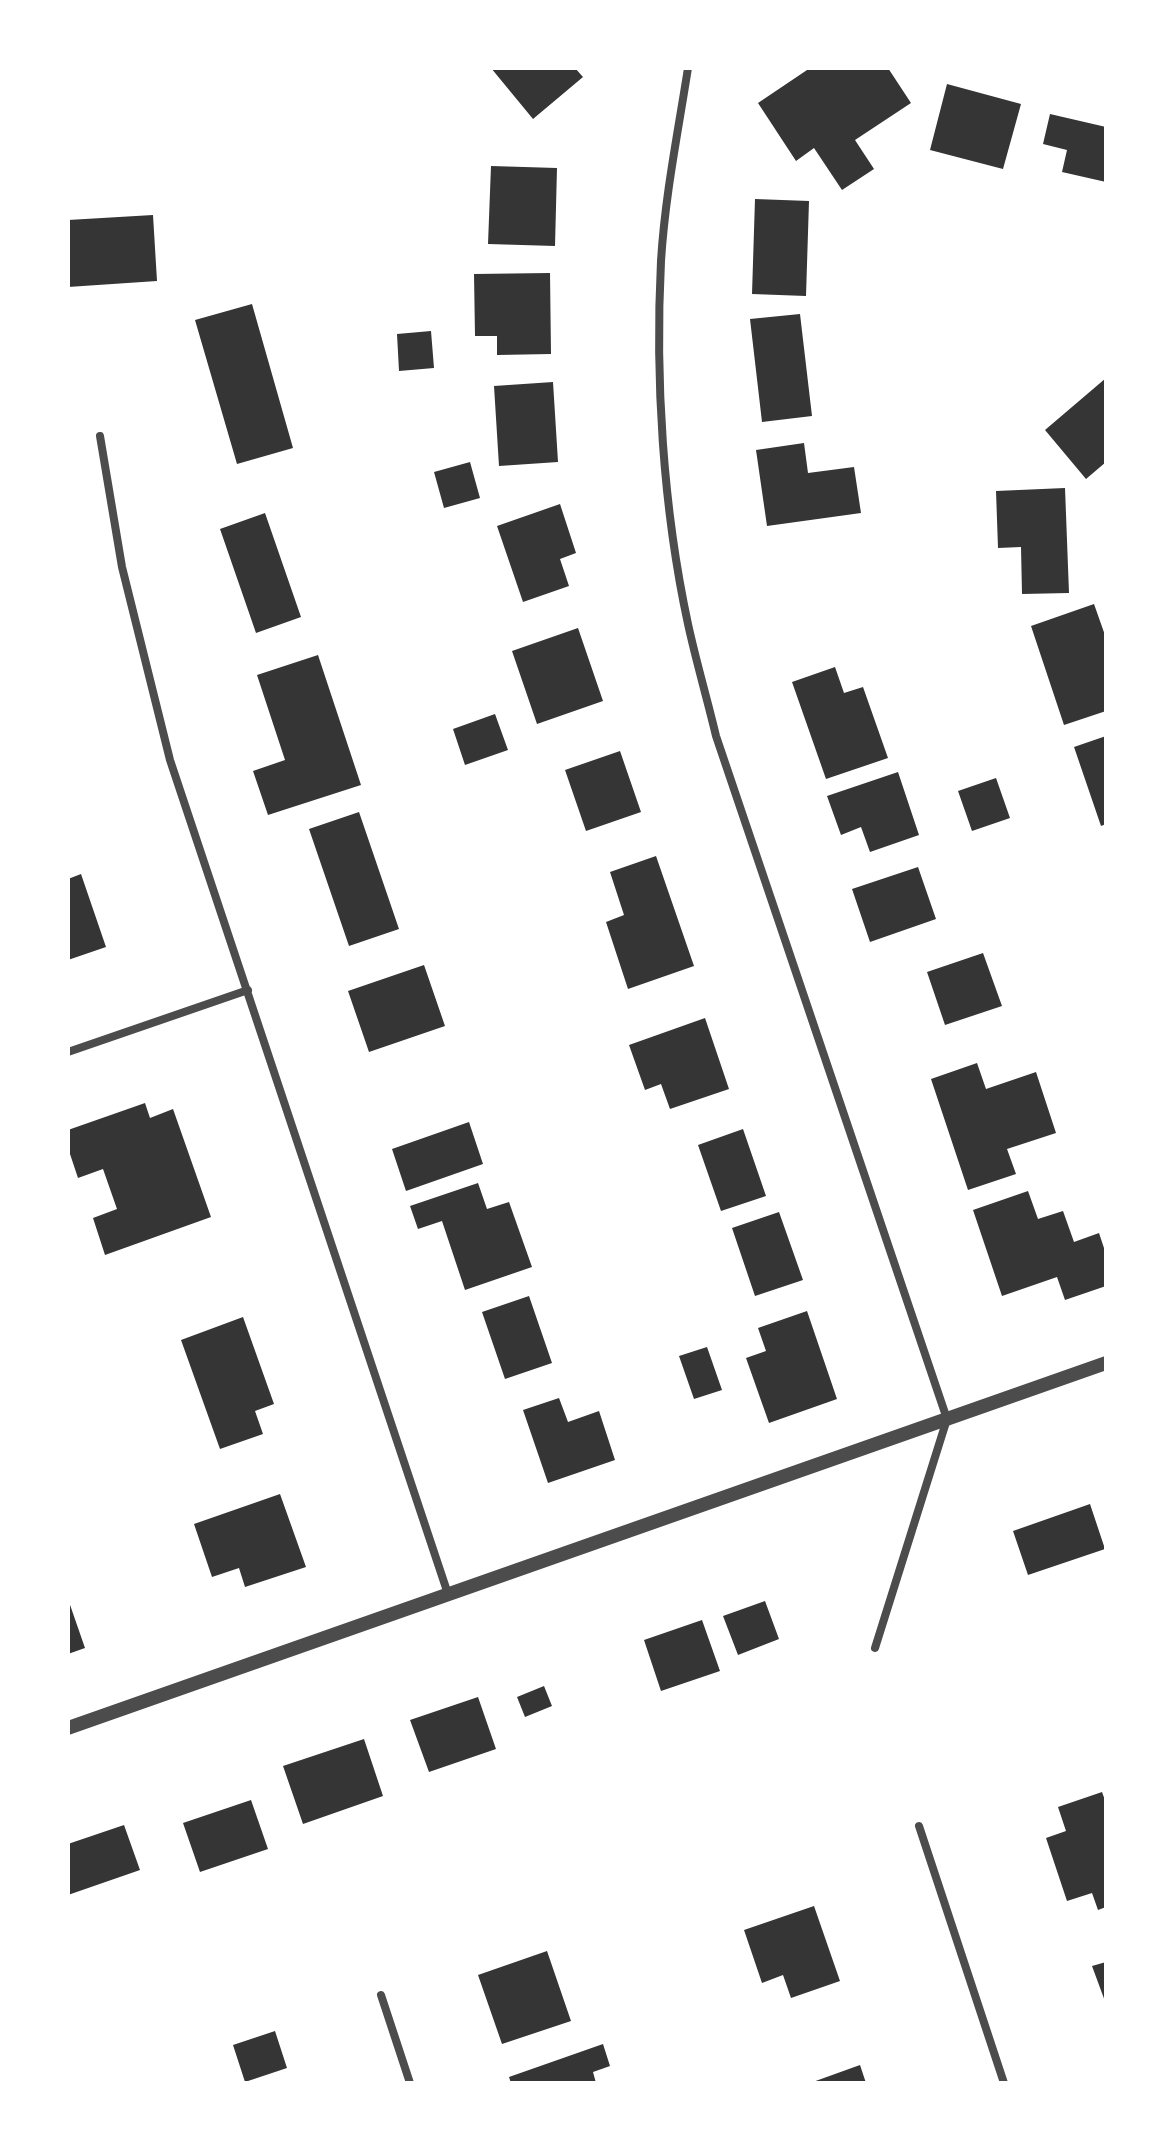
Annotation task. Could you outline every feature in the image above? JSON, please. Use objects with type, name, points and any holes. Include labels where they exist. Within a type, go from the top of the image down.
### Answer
[{"type":"street","points":[[688,68],[667,195],[661,259],[658,361],[661,427],[688,623],[716,736],[947,1419],[875,1648]]},
{"type":"street","points":[[100,436],[122,567],[170,760],[448,1594]]},
{"type":"street","points":[[68,1052],[248,990]]},
{"type":"street","points":[[68,1728],[1106,1363]]},
{"type":"street","points":[[919,1826],[1004,2083]]},
{"type":"street","points":[[381,1995],[410,2083]]},
{"type":"building","points":[[491,68],[575,68],[583,77],[533,119]]},
{"type":"building","points":[[810,68],[888,68],[911,103],[855,140],[874,169],[842,190],[814,148],[796,161],[758,103]]},
{"type":"building","points":[[947,84],[1021,104],[1003,169],[930,150]]},
{"type":"building","points":[[1050,114],[1106,127],[1106,182],[1062,172],[1067,150],[1043,144]]},
{"type":"building","points":[[491,166],[557,168],[555,246],[488,244]]},
{"type":"building","points":[[755,199],[809,201],[806,296],[752,294]]},
{"type":"building","points":[[153,215],[157,281],[68,287],[68,220]]},
{"type":"building","points":[[550,273],[551,354],[497,355],[497,336],[475,336],[474,274]]},
{"type":"building","points":[[252,304],[293,448],[237,464],[195,320]]},
{"type":"building","points":[[800,314],[812,416],[762,422],[750,319]]},
{"type":"building","points":[[431,331],[434,368],[399,371],[397,334]]},
{"type":"building","points":[[1106,378],[1106,462],[1086,479],[1045,430]]},
{"type":"building","points":[[553,382],[558,462],[499,466],[494,386]]},
{"type":"building","points":[[804,443],[808,473],[854,467],[861,513],[767,526],[756,450]]},
{"type":"building","points":[[470,462],[480,498],[444,508],[434,472]]},
{"type":"building","points":[[1065,488],[1069,593],[1022,594],[1021,547],[998,548],[996,491]]},
{"type":"building","points":[[560,504],[576,553],[560,559],[569,586],[523,602],[497,526]]},
{"type":"building","points":[[265,513],[301,617],[256,633],[220,529]]},
{"type":"building","points":[[1094,604],[1106,638],[1106,711],[1064,725],[1031,626]]},
{"type":"building","points":[[578,628],[603,701],[537,724],[512,651]]},
{"type":"building","points":[[318,655],[361,785],[268,815],[253,771],[285,760],[257,675]]},
{"type":"building","points":[[835,667],[844,693],[863,687],[888,758],[826,779],[792,682]]},
{"type":"building","points":[[495,714],[508,750],[465,765],[453,729]]},
{"type":"building","points":[[1106,736],[1106,824],[1101,826],[1074,747]]},
{"type":"building","points":[[620,751],[641,812],[586,831],[565,770]]},
{"type":"building","points":[[898,772],[919,835],[870,852],[861,827],[841,835],[827,796]]},
{"type":"building","points":[[996,778],[1010,818],[972,831],[958,791]]},
{"type":"building","points":[[359,812],[399,929],[349,946],[309,829]]},
{"type":"building","points":[[656,856],[694,966],[628,989],[606,922],[624,915],[610,872]]},
{"type":"building","points":[[918,867],[936,919],[870,942],[852,889]]},
{"type":"building","points":[[81,874],[106,947],[68,960],[68,879]]},
{"type":"building","points":[[983,953],[1002,1006],[945,1025],[927,972]]},
{"type":"building","points":[[424,965],[445,1026],[369,1052],[348,991]]},
{"type":"building","points":[[705,1018],[729,1089],[670,1109],[661,1084],[645,1090],[629,1045]]},
{"type":"building","points":[[977,1063],[986,1089],[1036,1072],[1056,1133],[1007,1149],[1016,1174],[968,1190],[931,1079]]},
{"type":"building","points":[[145,1103],[150,1118],[173,1109],[211,1217],[105,1255],[93,1218],[117,1209],[103,1169],[78,1178],[68,1148],[68,1130]]},
{"type":"building","points":[[469,1122],[483,1164],[406,1191],[392,1149]]},
{"type":"building","points":[[743,1129],[766,1196],[721,1211],[698,1145]]},
{"type":"building","points":[[478,1183],[487,1209],[509,1202],[532,1267],[465,1290],[442,1221],[418,1229],[410,1206]]},
{"type":"building","points":[[1028,1191],[1038,1219],[1063,1211],[1074,1242],[1099,1233],[1106,1254],[1106,1286],[1065,1300],[1057,1277],[1002,1296],[973,1210]]},
{"type":"building","points":[[779,1212],[803,1280],[755,1296],[732,1228]]},
{"type":"building","points":[[529,1296],[552,1363],[505,1379],[482,1312]]},
{"type":"building","points":[[807,1311],[837,1399],[769,1423],[746,1358],[766,1351],[758,1328]]},
{"type":"building","points":[[243,1317],[274,1404],[255,1411],[263,1434],[220,1449],[181,1340]]},
{"type":"building","points":[[707,1347],[722,1390],[694,1399],[679,1356]]},
{"type":"building","points":[[559,1398],[568,1422],[599,1411],[615,1460],[548,1483],[523,1410]]},
{"type":"building","points":[[280,1494],[306,1567],[245,1587],[239,1568],[212,1577],[194,1524]]},
{"type":"building","points":[[1090,1504],[1105,1549],[1028,1575],[1013,1531]]},
{"type":"building","points":[[68,1599],[85,1648],[68,1654]]},
{"type":"building","points":[[765,1601],[779,1639],[738,1655],[723,1616]]},
{"type":"building","points":[[702,1620],[720,1671],[661,1691],[644,1640]]},
{"type":"building","points":[[544,1686],[552,1706],[525,1717],[517,1697]]},
{"type":"building","points":[[478,1697],[496,1749],[429,1772],[410,1720]]},
{"type":"building","points":[[364,1739],[383,1796],[303,1824],[283,1766]]},
{"type":"building","points":[[1102,1792],[1106,1803],[1106,1907],[1098,1910],[1092,1893],[1067,1901],[1046,1838],[1066,1831],[1058,1807]]},
{"type":"building","points":[[251,1800],[268,1849],[200,1872],[183,1823]]},
{"type":"building","points":[[124,1825],[140,1870],[68,1895],[68,1844]]},
{"type":"building","points":[[814,1906],[840,1981],[791,1998],[783,1975],[762,1983],[744,1930]]},
{"type":"building","points":[[547,1951],[571,2021],[502,2044],[478,1975]]},
{"type":"building","points":[[1106,1962],[1106,2004],[1092,1966]]},
{"type":"building","points":[[275,2031],[287,2068],[245,2082],[233,2045]]},
{"type":"building","points":[[603,2044],[610,2066],[593,2072],[596,2083],[511,2083],[509,2077]]},
{"type":"building","points":[[860,2065],[866,2083],[810,2083]]}]
